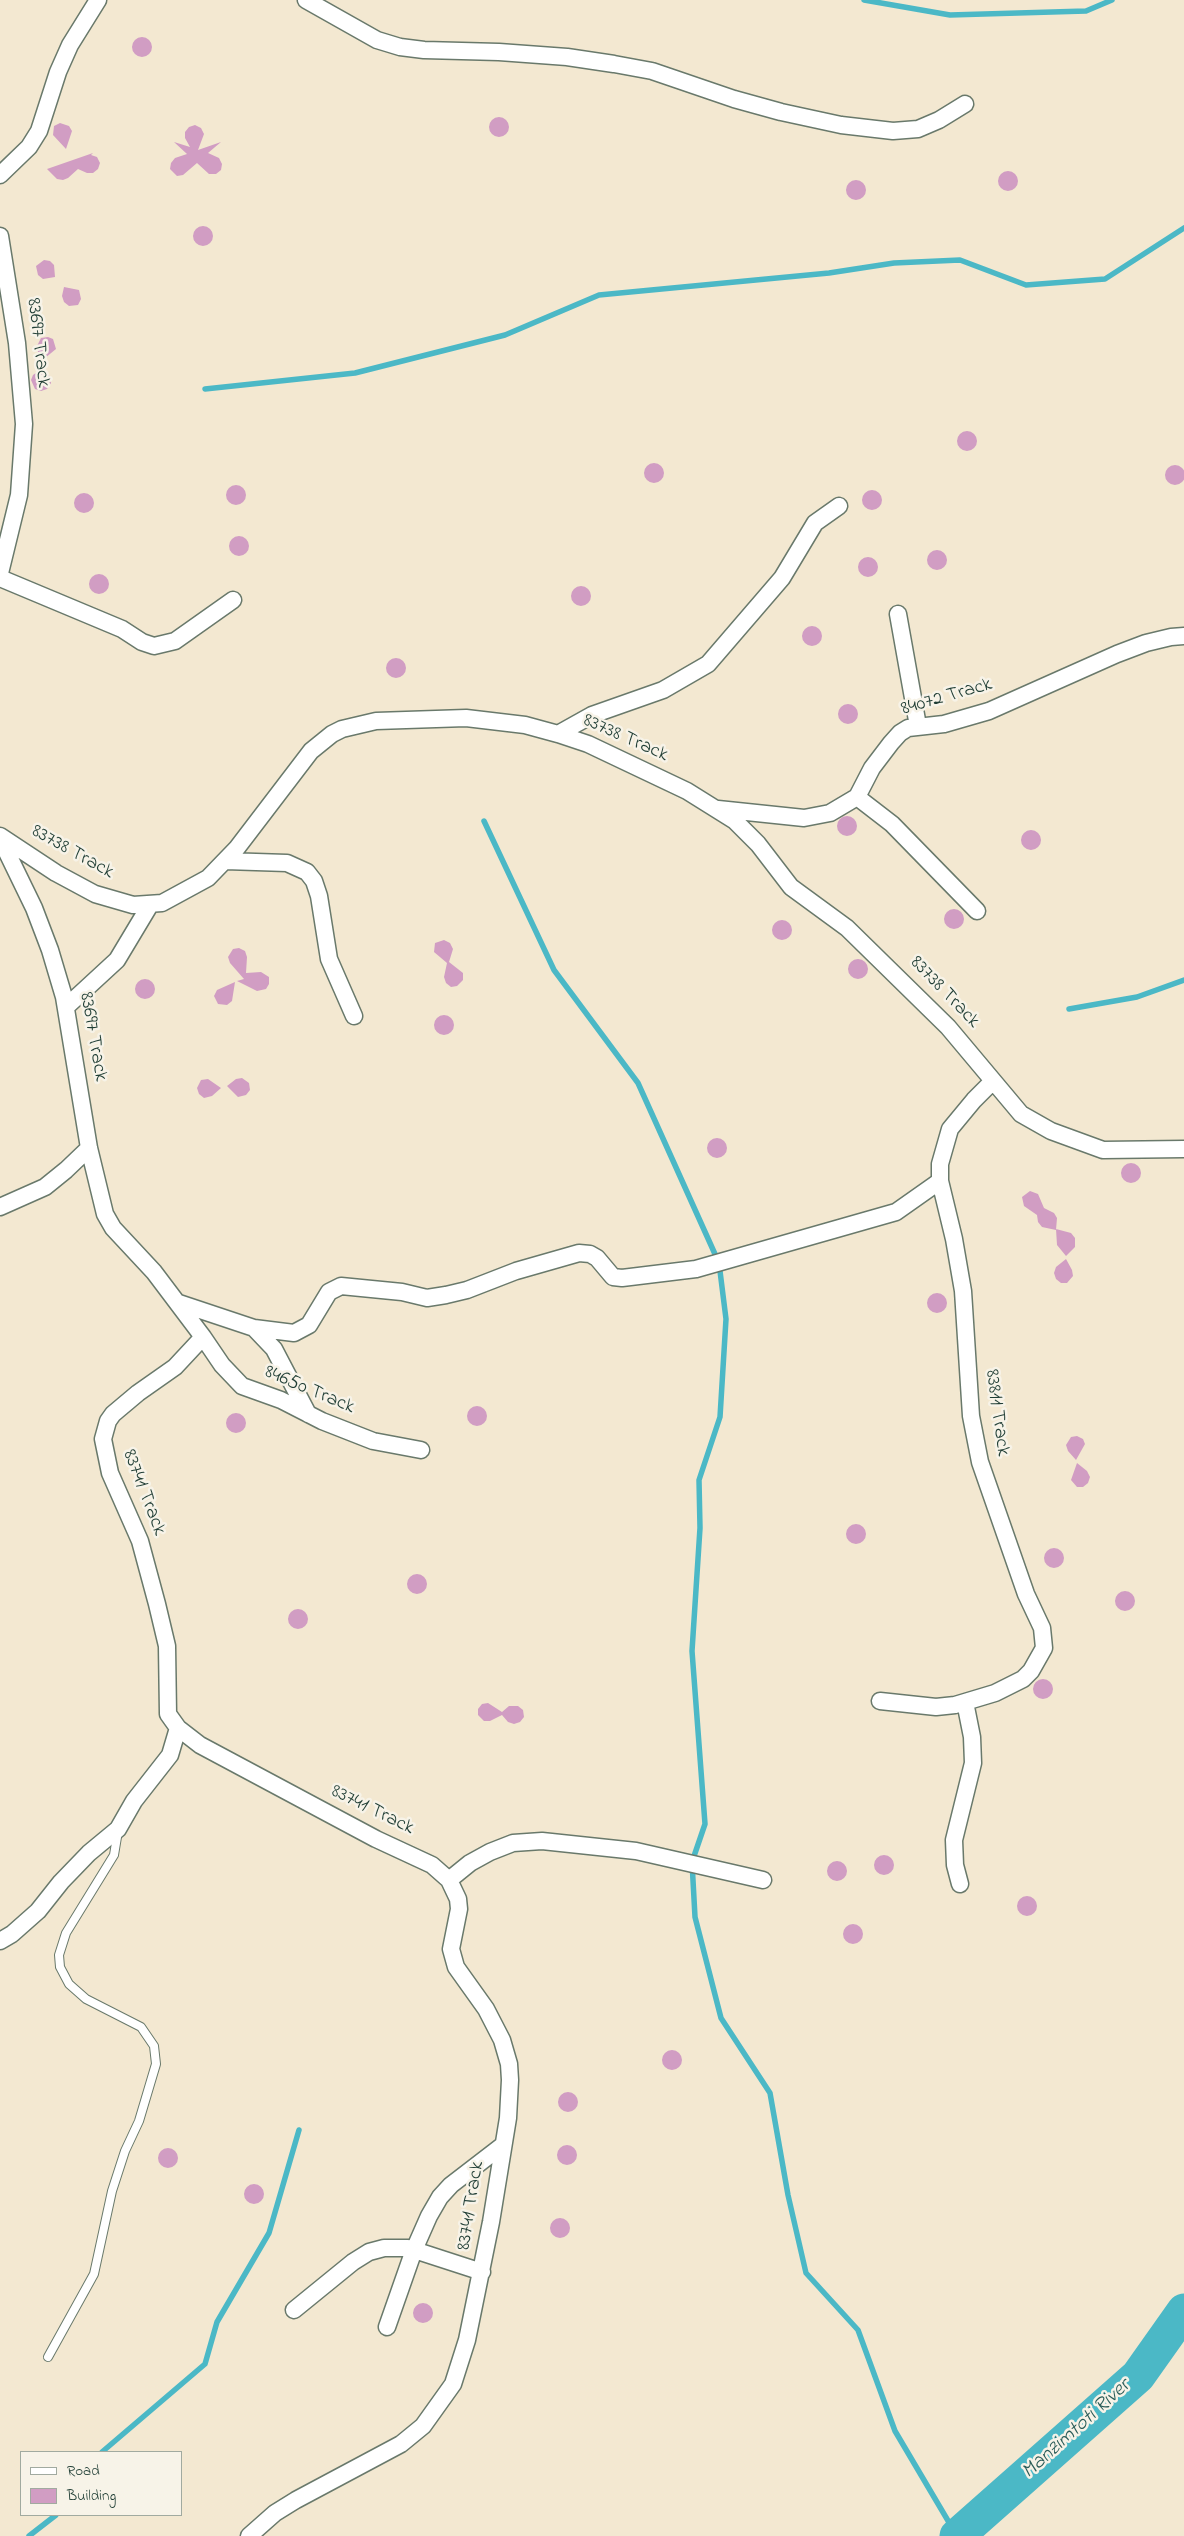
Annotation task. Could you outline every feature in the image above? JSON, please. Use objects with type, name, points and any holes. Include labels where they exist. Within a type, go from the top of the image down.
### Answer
[{"type":"street","points":[[0,175],[29,147],[39,131],[58,72],[70,45],[98,0]]},
{"type":"street","points":[[306,0],[377,40],[400,47],[424,50],[499,52],[566,57],[624,66],[652,71],[734,99],[781,112],[841,125],[894,131],[918,129],[939,120],[965,104]]},
{"type":"street","name":"83697 Track","points":[[0,236],[13,314],[23,407],[22,466],[8,506],[0,573]]},
{"type":"street","points":[[558,734],[592,715],[663,690],[708,664],[782,578],[815,522],[839,506]]},
{"type":"street","points":[[0,578],[122,629],[142,642],[154,646],[174,641],[233,600]]},
{"type":"street","points":[[898,614],[918,726]]},
{"type":"street","name":"84072 Track","points":[[857,797],[872,768],[900,733],[918,726],[944,724],[988,711],[1138,646],[1171,637],[1184,636]]},
{"type":"street","name":"83738 Track","points":[[0,837],[88,890],[134,905],[162,904],[208,878],[247,835],[299,764],[322,741],[342,729],[376,721],[466,718],[525,725],[558,734],[640,768],[718,809],[746,831],[791,887],[847,928],[878,956],[948,1027],[1020,1114],[1051,1131],[1083,1144],[1115,1151],[1184,1149]]},
{"type":"street","points":[[718,809],[810,818],[830,813],[857,797],[892,824],[977,911]]},
{"type":"street","name":"83697 Track","points":[[0,837],[34,908],[50,950],[66,1006],[88,1148]]},
{"type":"street","points":[[225,860],[287,863],[306,872],[314,881],[319,896],[329,959],[354,1016]]},
{"type":"street","points":[[66,1006],[117,960],[150,905]]},
{"type":"street","name":"83811 Track","points":[[880,1701],[936,1707],[960,1704],[996,1693],[1023,1679],[1042,1655],[1044,1641],[980,1462],[971,1416],[963,1291],[954,1239],[940,1181],[940,1164],[950,1130],[974,1100],[992,1082]]},
{"type":"street","points":[[0,1207],[45,1186],[66,1170],[88,1148]]},
{"type":"street","points":[[88,1148],[100,1204],[108,1221],[178,1303],[203,1337]]},
{"type":"street","points":[[178,1303],[254,1328],[279,1333],[302,1330],[309,1325],[330,1292],[341,1286],[402,1292],[427,1298],[467,1290],[516,1270],[579,1253],[590,1254],[598,1258],[613,1276],[622,1278],[696,1269],[896,1212],[940,1181]]},
{"type":"street","points":[[254,1328],[274,1349],[308,1414]]},
{"type":"street","name":"84650 Track","points":[[203,1337],[238,1383],[373,1441],[421,1450]]},
{"type":"street","name":"83741 Track","points":[[203,1337],[175,1366],[113,1414],[104,1430],[103,1445],[115,1486],[140,1541],[167,1646],[166,1703],[168,1714],[178,1728],[200,1744],[376,1840],[432,1864],[449,1880],[458,1899],[459,1909],[452,1949],[456,1968],[486,2009],[502,2040],[509,2064],[510,2099],[482,2272],[458,2372],[446,2396],[423,2426],[401,2444],[275,2513],[249,2536]]},
{"type":"street","points":[[960,1704],[972,1737],[973,1763],[954,1840],[955,1864],[960,1884]]},
{"type":"street","points":[[0,1941],[12,1934],[38,1911],[61,1882],[89,1853],[118,1829],[134,1802],[170,1755],[178,1728]]},
{"type":"street","points":[[449,1880],[470,1863],[490,1852],[513,1843],[542,1841],[636,1851],[763,1880]]},
{"type":"street","points":[[387,2326],[414,2250],[429,2216],[451,2185],[503,2145]]},
{"type":"street","points":[[294,2310],[353,2262],[369,2252],[398,2247],[414,2250],[482,2272]]},
{"type":"lane","points":[[48,2357],[94,2274],[112,2191],[125,2151],[139,2121],[156,2064],[154,2046],[141,2027],[86,1999],[69,1984],[60,1967],[59,1955],[66,1933],[114,1855],[118,1829]]},
{"type":"building","points":[[142,37],[149,40],[152,47],[149,54],[142,57],[135,54],[132,47],[135,40]]},
{"type":"building","points":[[499,117],[506,120],[509,127],[506,134],[499,137],[492,134],[489,127],[492,120]]},
{"type":"building","points":[[60,123],[69,126],[72,131],[66,149],[53,135],[54,126]]},
{"type":"building","points":[[195,125],[201,128],[204,134],[198,150],[221,142],[208,153],[219,158],[222,164],[221,170],[216,174],[209,174],[197,163],[183,175],[177,176],[170,169],[171,163],[175,158],[187,154],[174,142],[190,147],[185,138],[185,132],[189,127]]},
{"type":"building","points":[[93,153],[91,155],[97,157],[100,163],[98,169],[93,173],[87,173],[78,169],[63,180],[57,179],[47,169]]},
{"type":"building","points":[[1008,171],[1015,174],[1018,181],[1015,188],[1008,191],[1001,188],[998,181],[1001,174]]},
{"type":"building","points":[[856,180],[863,183],[866,190],[863,197],[856,200],[849,197],[846,190],[849,183]]},
{"type":"building","points":[[203,226],[210,229],[213,236],[210,243],[203,246],[196,243],[193,236],[196,229]]},
{"type":"building","points":[[44,260],[50,261],[54,265],[55,277],[43,279],[38,275],[36,266]]},
{"type":"building","points":[[64,287],[79,290],[81,299],[78,305],[69,306],[64,302],[62,296]]},
{"type":"building","points":[[48,337],[53,339],[56,349],[45,358],[38,352],[37,346],[41,338]]},
{"type":"building","points":[[43,368],[50,377],[51,383],[47,389],[41,391],[35,389],[31,380],[33,375]]},
{"type":"building","points":[[967,431],[974,434],[977,441],[974,448],[967,451],[960,448],[957,441],[960,434]]},
{"type":"building","points":[[654,463],[661,466],[664,473],[661,480],[654,483],[647,480],[644,473],[647,466]]},
{"type":"building","points":[[1175,465],[1182,468],[1185,475],[1182,482],[1175,485],[1168,482],[1165,475],[1168,468]]},
{"type":"building","points":[[236,485],[243,488],[246,495],[243,502],[236,505],[229,502],[226,495],[229,488]]},
{"type":"building","points":[[872,490],[879,493],[882,500],[879,507],[872,510],[865,507],[862,500],[865,493]]},
{"type":"building","points":[[84,493],[91,496],[94,503],[91,510],[84,513],[77,510],[74,503],[77,496]]},
{"type":"building","points":[[239,536],[246,539],[249,546],[246,553],[239,556],[232,553],[229,546],[232,539]]},
{"type":"building","points":[[937,550],[944,553],[947,560],[944,567],[937,570],[930,567],[927,560],[930,553]]},
{"type":"building","points":[[868,557],[875,560],[878,567],[875,574],[868,577],[861,574],[858,567],[861,560]]},
{"type":"building","points":[[99,574],[106,577],[109,584],[106,591],[99,594],[92,591],[89,584],[92,577]]},
{"type":"building","points":[[581,586],[588,589],[591,596],[588,603],[581,606],[574,603],[571,596],[574,589]]},
{"type":"building","points":[[812,626],[819,629],[822,636],[819,643],[812,646],[805,643],[802,636],[805,629]]},
{"type":"building","points":[[396,658],[403,661],[406,668],[403,675],[396,678],[389,675],[386,668],[389,661]]},
{"type":"building","points":[[848,704],[855,707],[858,714],[855,721],[848,724],[841,721],[838,714],[841,707]]},
{"type":"building","points":[[847,816],[854,819],[857,826],[854,833],[847,836],[840,833],[837,826],[840,819]]},
{"type":"building","points":[[1031,830],[1038,833],[1041,840],[1038,847],[1031,850],[1024,847],[1021,840],[1024,833]]},
{"type":"building","points":[[954,909],[961,912],[964,919],[961,926],[954,929],[947,926],[944,919],[947,912]]},
{"type":"building","points":[[782,920],[789,923],[792,930],[789,937],[782,940],[775,937],[772,930],[775,923]]},
{"type":"building","points":[[444,940],[450,943],[453,949],[449,962],[463,973],[463,980],[457,986],[451,987],[446,983],[444,977],[447,963],[434,952],[435,943]]},
{"type":"building","points":[[239,948],[245,951],[247,957],[246,973],[261,972],[269,977],[269,984],[266,989],[257,991],[237,981],[244,979],[230,963],[228,957],[233,949]]},
{"type":"building","points":[[858,959],[865,962],[868,969],[865,976],[858,979],[851,976],[848,969],[851,962]]},
{"type":"building","points":[[145,979],[152,982],[155,989],[152,996],[145,999],[138,996],[135,989],[138,982]]},
{"type":"building","points":[[235,982],[232,1001],[227,1005],[218,1004],[214,996],[217,990]]},
{"type":"building","points":[[444,1015],[451,1018],[454,1025],[451,1032],[444,1035],[437,1032],[434,1025],[437,1018]]},
{"type":"building","points":[[242,1078],[249,1083],[250,1090],[246,1095],[238,1097],[227,1086],[236,1079]]},
{"type":"building","points":[[208,1079],[221,1088],[212,1096],[204,1098],[199,1094],[197,1088],[201,1080]]},
{"type":"building","points":[[717,1138],[724,1141],[727,1148],[724,1155],[717,1158],[710,1155],[707,1148],[710,1141]]},
{"type":"building","points":[[1131,1163],[1138,1166],[1141,1173],[1138,1180],[1131,1183],[1124,1180],[1121,1173],[1124,1166]]},
{"type":"building","points":[[1030,1191],[1038,1194],[1044,1208],[1054,1213],[1057,1218],[1056,1230],[1042,1227],[1038,1222],[1037,1215],[1024,1206],[1022,1197]]},
{"type":"building","points":[[1056,1229],[1071,1233],[1075,1238],[1075,1247],[1066,1256],[1057,1245]]},
{"type":"building","points":[[1066,1259],[1073,1276],[1067,1283],[1061,1283],[1056,1279],[1054,1273],[1056,1267]]},
{"type":"building","points":[[937,1293],[944,1296],[947,1303],[944,1310],[937,1313],[930,1310],[927,1303],[930,1296]]},
{"type":"building","points":[[477,1406],[484,1409],[487,1416],[484,1423],[477,1426],[470,1423],[467,1416],[470,1409]]},
{"type":"building","points":[[236,1413],[243,1416],[246,1423],[243,1430],[236,1433],[229,1430],[226,1423],[229,1416]]},
{"type":"building","points":[[1077,1436],[1083,1439],[1085,1444],[1076,1460],[1068,1451],[1066,1445],[1071,1437]]},
{"type":"building","points":[[1077,1463],[1087,1471],[1090,1477],[1088,1483],[1083,1487],[1077,1487],[1071,1480]]},
{"type":"building","points":[[856,1524],[863,1527],[866,1534],[863,1541],[856,1544],[849,1541],[846,1534],[849,1527]]},
{"type":"building","points":[[1054,1548],[1061,1551],[1064,1558],[1061,1565],[1054,1568],[1047,1565],[1044,1558],[1047,1551]]},
{"type":"building","points":[[417,1574],[424,1577],[427,1584],[424,1591],[417,1594],[410,1591],[407,1584],[410,1577]]},
{"type":"building","points":[[1125,1591],[1132,1594],[1135,1601],[1132,1608],[1125,1611],[1118,1608],[1115,1601],[1118,1594]]},
{"type":"building","points":[[298,1609],[305,1612],[308,1619],[305,1626],[298,1629],[291,1626],[288,1619],[291,1612]]},
{"type":"building","points":[[1043,1679],[1050,1682],[1053,1689],[1050,1696],[1043,1699],[1036,1696],[1033,1689],[1036,1682]]},
{"type":"building","points":[[488,1703],[502,1712],[509,1706],[518,1706],[523,1710],[524,1717],[520,1722],[514,1724],[508,1722],[502,1715],[490,1721],[484,1721],[478,1715],[478,1709],[482,1704]]},
{"type":"building","points":[[884,1855],[891,1858],[894,1865],[891,1872],[884,1875],[877,1872],[874,1865],[877,1858]]},
{"type":"building","points":[[837,1861],[844,1864],[847,1871],[844,1878],[837,1881],[830,1878],[827,1871],[830,1864]]},
{"type":"building","points":[[1027,1896],[1034,1899],[1037,1906],[1034,1913],[1027,1916],[1020,1913],[1017,1906],[1020,1899]]},
{"type":"building","points":[[853,1924],[860,1927],[863,1934],[860,1941],[853,1944],[846,1941],[843,1934],[846,1927]]},
{"type":"building","points":[[672,2050],[679,2053],[682,2060],[679,2067],[672,2070],[665,2067],[662,2060],[665,2053]]},
{"type":"building","points":[[568,2092],[575,2095],[578,2102],[575,2109],[568,2112],[561,2109],[558,2102],[561,2095]]},
{"type":"building","points":[[567,2145],[574,2148],[577,2155],[574,2162],[567,2165],[560,2162],[557,2155],[560,2148]]},
{"type":"building","points":[[168,2148],[175,2151],[178,2158],[175,2165],[168,2168],[161,2165],[158,2158],[161,2151]]},
{"type":"building","points":[[254,2184],[261,2187],[264,2194],[261,2201],[254,2204],[247,2201],[244,2194],[247,2187]]},
{"type":"building","points":[[560,2218],[567,2221],[570,2228],[567,2235],[560,2238],[553,2235],[550,2228],[553,2221]]},
{"type":"building","points":[[423,2303],[430,2306],[433,2313],[430,2320],[423,2323],[416,2320],[413,2313],[416,2306]]},
{"type":"waterway","points":[[864,0],[950,15],[1086,11],[1112,0]]},
{"type":"waterway","points":[[205,389],[355,373],[505,335],[599,295],[829,273],[894,263],[960,260],[1026,285],[1105,279],[1184,228]]},
{"type":"waterway","points":[[484,821],[554,970],[638,1083],[719,1263],[726,1319],[720,1417],[699,1480],[700,1528],[692,1651],[705,1824],[692,1862],[695,1917],[721,2018],[770,2093],[788,2195],[806,2273],[858,2330],[895,2431],[957,2536]]},
{"type":"waterway","points":[[1069,1009],[1137,997],[1184,980]]},
{"type":"waterway","points":[[103,2451],[205,2364],[217,2322],[269,2233],[299,2130]]},
{"type":"waterway","name":"Manzimtoti River","points":[[957,2536],[1138,2376],[1184,2311]]},
{"type":"waterway","points":[[29,2536],[55,2516]]}]
